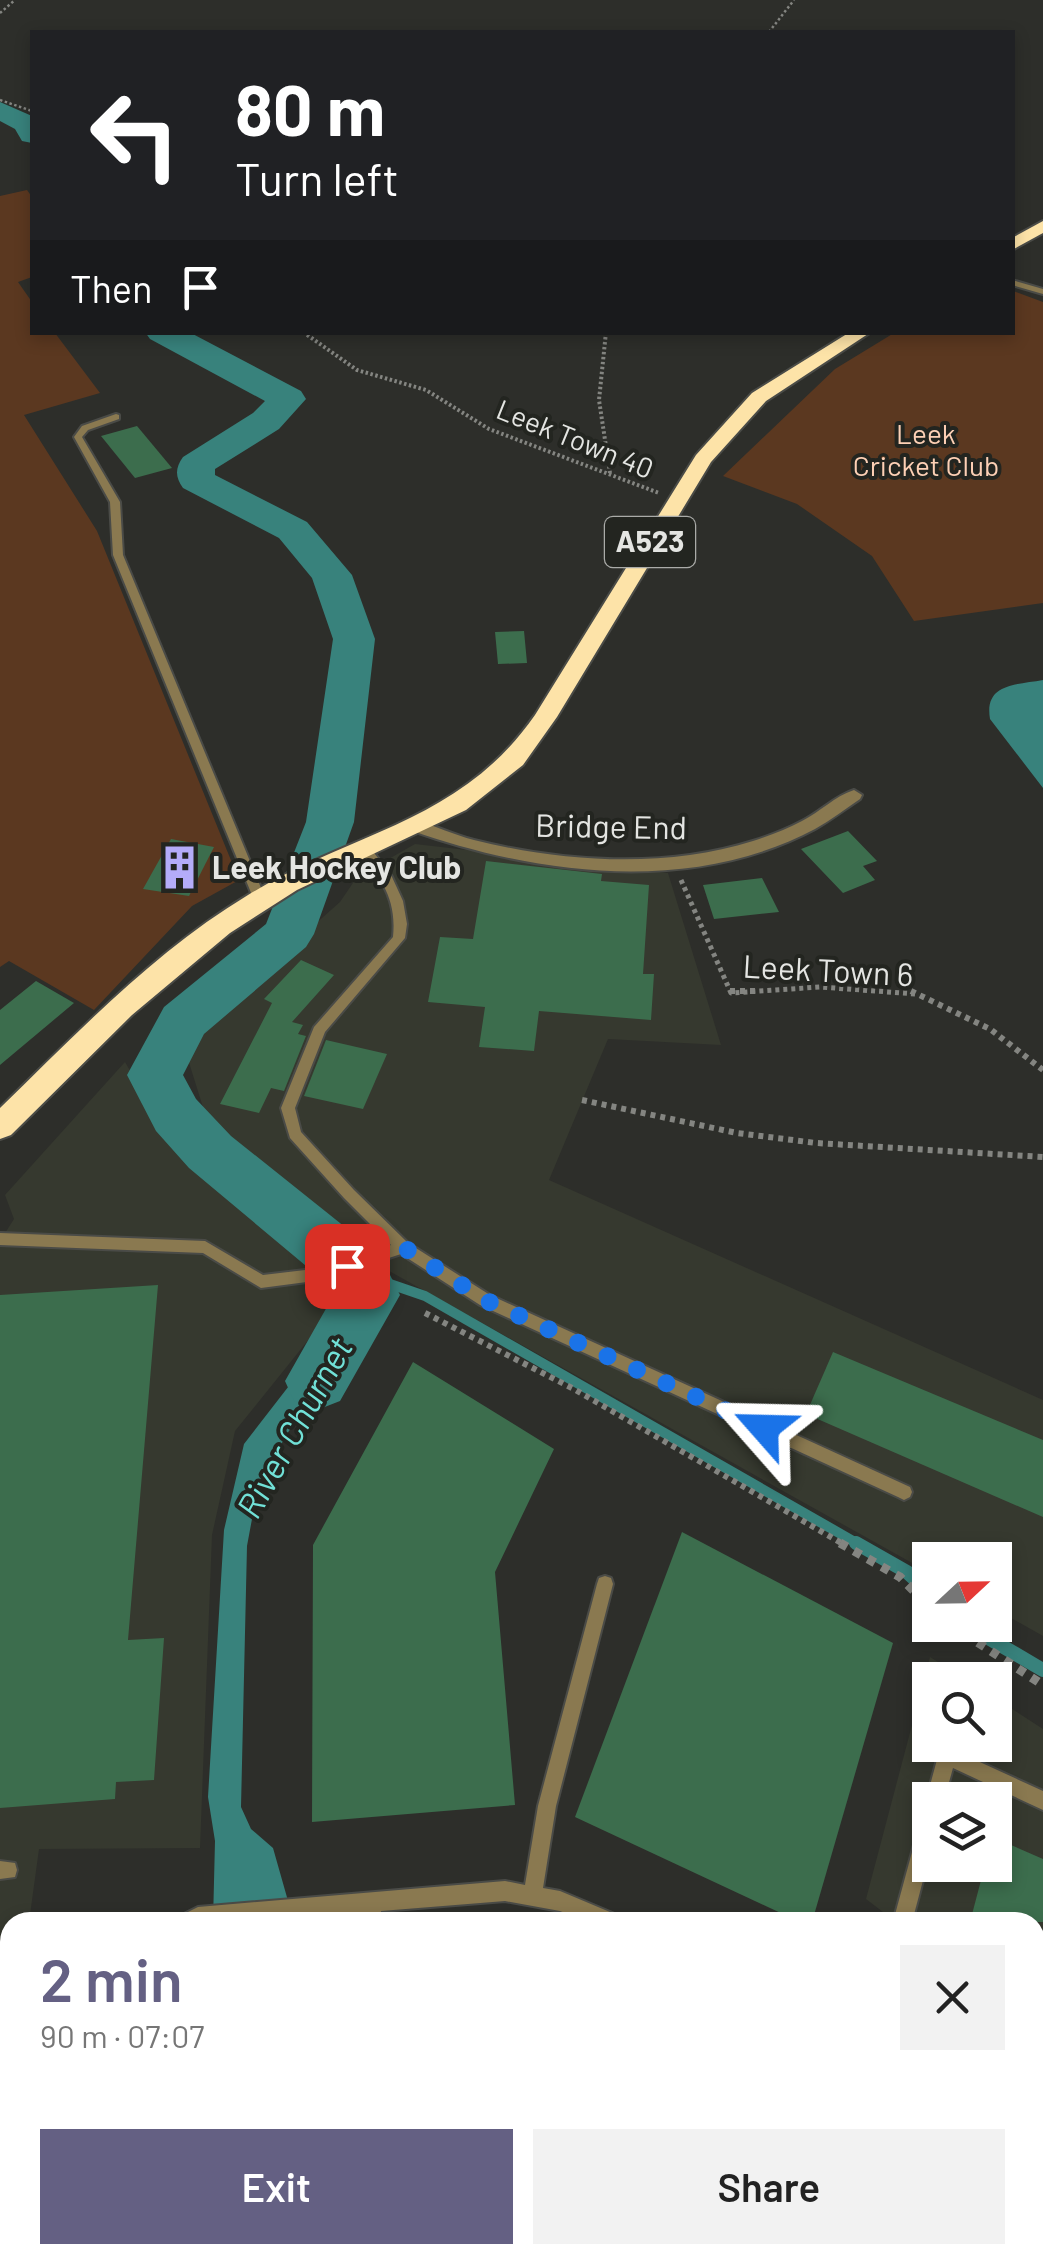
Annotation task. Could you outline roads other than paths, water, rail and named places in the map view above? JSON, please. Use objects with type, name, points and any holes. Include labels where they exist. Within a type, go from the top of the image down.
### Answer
[{"type":"highway","points":[[1015,243],[1043,226]]},
{"type":"highway","name":"A523","points":[[0,1126],[158,975],[270,894],[416,826],[499,775],[546,717],[703,459],[760,397],[859,335]]},
{"type":"street","name":"Bridge End","points":[[416,826],[480,850],[535,858],[617,864],[672,862],[788,837],[820,822],[854,795]]},
{"type":"lane","points":[[1015,283],[1043,292]]},
{"type":"lane","points":[[116,417],[85,428],[78,437],[115,502],[118,555],[270,894]]},
{"type":"lane","points":[[358,852],[398,895],[402,918],[399,938],[319,1030],[288,1108],[295,1134],[403,1247],[485,1300],[904,1492]]},
{"type":"lane","points":[[0,1238],[205,1248],[261,1282],[322,1274],[403,1247]]},
{"type":"lane","points":[[533,1893],[547,1806],[606,1584]]},
{"type":"lane","points":[[940,1782],[947,1756],[1002,1782]]},
{"type":"lane","points":[[1012,1786],[1043,1801]]},
{"type":"lane","points":[[905,1912],[913,1882]]},
{"type":"lane","points":[[382,1912],[505,1890],[533,1893],[583,1912]]},
{"type":"lane","points":[[267,1912],[322,1906],[359,1912]]},
{"type":"water","points":[[1043,680],[1043,788],[990,719],[989,707],[992,698],[1004,688]]},
{"type":"water","points":[[373,1311],[356,1341],[286,1435],[257,1492],[247,1546],[241,1807],[251,1829],[273,1848],[291,1912],[213,1912],[215,1841],[208,1797],[224,1530],[244,1444],[340,1320]]},
{"type":"waterway","name":"River Churnet","points":[[0,110],[27,124],[30,131]]},
{"type":"waterway","name":"River Churnet","points":[[168,335],[288,399],[266,421],[196,465],[196,480],[293,530],[332,575],[354,639],[330,822],[288,934],[183,1021],[155,1075],[176,1115],[210,1152],[358,1273],[369,1295],[317,1381]]},
{"type":"waterway","points":[[358,1273],[425,1296],[860,1545]]},
{"type":"waterway","points":[[856,1543],[912,1577]]},
{"type":"waterway","points":[[995,1642],[1043,1670]]},
{"type":"place","name":"Leek Hockey Club","points":[[179,868]]},
{"type":"park label","name":"Leek Cricket Club","points":[[926,450]]}]
